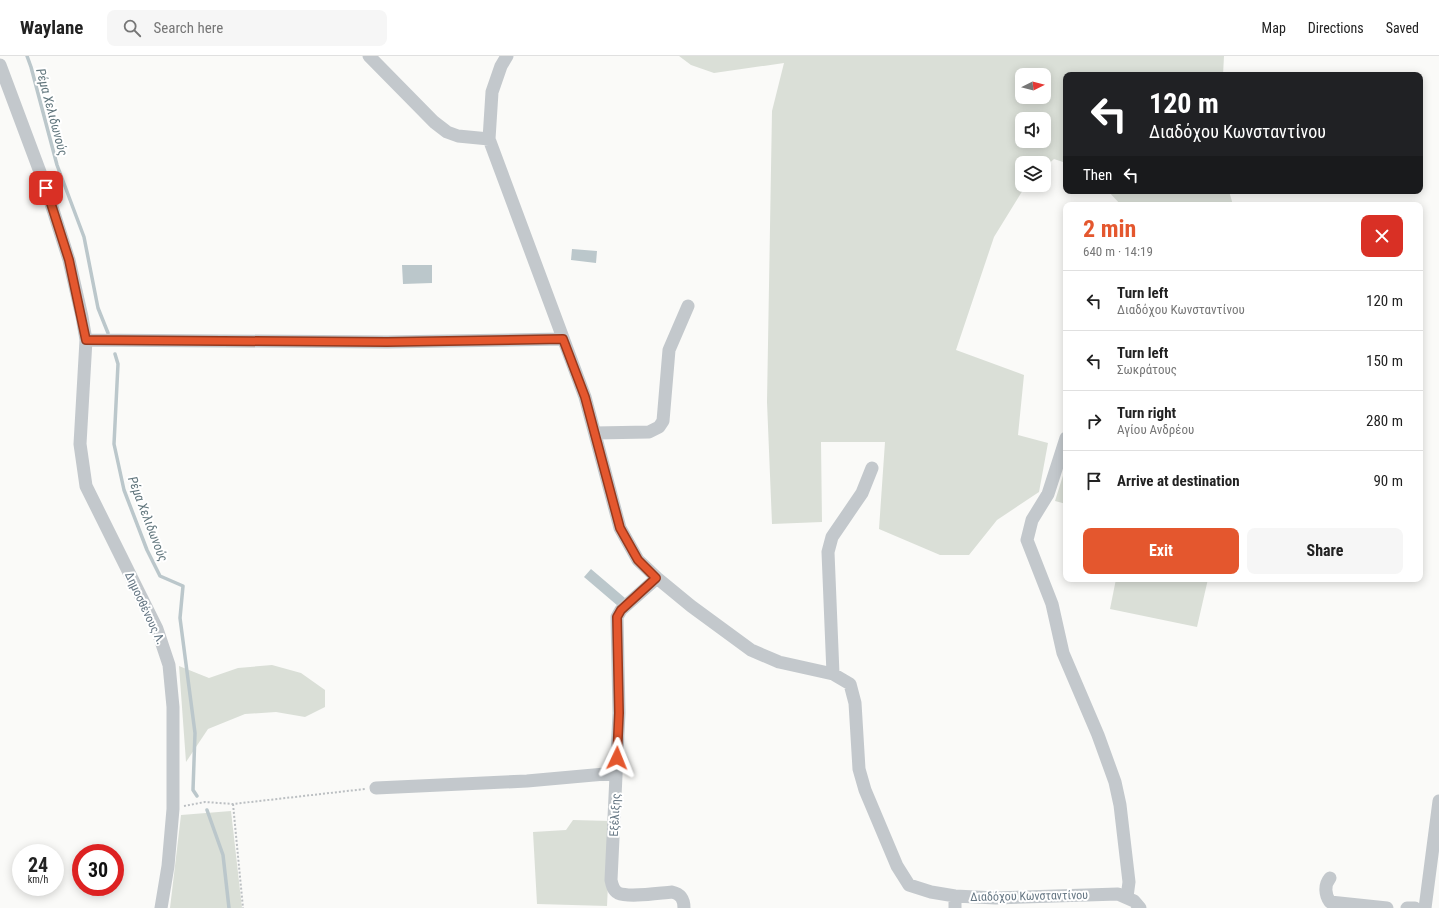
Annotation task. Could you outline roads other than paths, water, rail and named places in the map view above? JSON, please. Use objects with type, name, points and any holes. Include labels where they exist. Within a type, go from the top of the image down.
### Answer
[{"type":"street","points":[[369,56],[434,122],[447,132],[465,137],[489,139],[492,92],[501,66],[507,56]]},
{"type":"street","name":"Δημοσθένους Λ.","points":[[0,65],[46,188],[69,260],[86,340],[80,444],[86,486],[158,629],[169,665],[173,707],[173,809],[168,866],[161,908]]},
{"type":"street","name":"Διαδόχου Κωνσταντίνου","points":[[489,139],[585,397],[620,528],[638,560],[656,578],[691,606],[751,650],[779,662],[833,674],[850,684],[855,703],[859,769],[865,790],[897,866],[909,884],[955,902],[996,898],[1118,894],[1127,897]]},
{"type":"street","points":[[595,433],[649,432],[659,427],[662,421],[669,350],[688,306]]},
{"type":"street","points":[[86,340],[387,342],[563,339]]},
{"type":"street","points":[[1063,447],[1048,494],[1032,520],[1027,540],[1052,604],[1064,653],[1098,735],[1115,782],[1120,805],[1129,882],[1127,897],[1140,908]]},
{"type":"street","points":[[833,674],[828,552],[832,537],[843,523],[862,493],[872,468]]},
{"type":"street","name":"Εξέλιξης","points":[[656,578],[621,610],[617,617],[619,713],[611,880],[612,887],[618,893],[625,895],[672,892],[679,893],[682,897],[684,908]]},
{"type":"street","points":[[376,788],[528,781],[616,773]]},
{"type":"street","points":[[1425,908],[1439,801]]},
{"type":"street","points":[[1330,878],[1326,882],[1326,897],[1330,902],[1388,908]]},
{"type":"street","points":[[1408,908],[1415,908]]},
{"type":"waterway","name":"Ρέμα Χελιδωνούς","points":[[27,56],[57,165],[84,237],[98,308],[108,333]]},
{"type":"waterway","name":"Ρέμα Χελιδωνούς","points":[[115,354],[118,364],[114,444],[124,490],[147,550],[160,576],[183,586],[180,618],[195,733],[193,790],[197,796]]},
{"type":"waterway","name":"Ρέμα Χελιδωνούς","points":[[207,810],[223,855],[229,908]]}]
